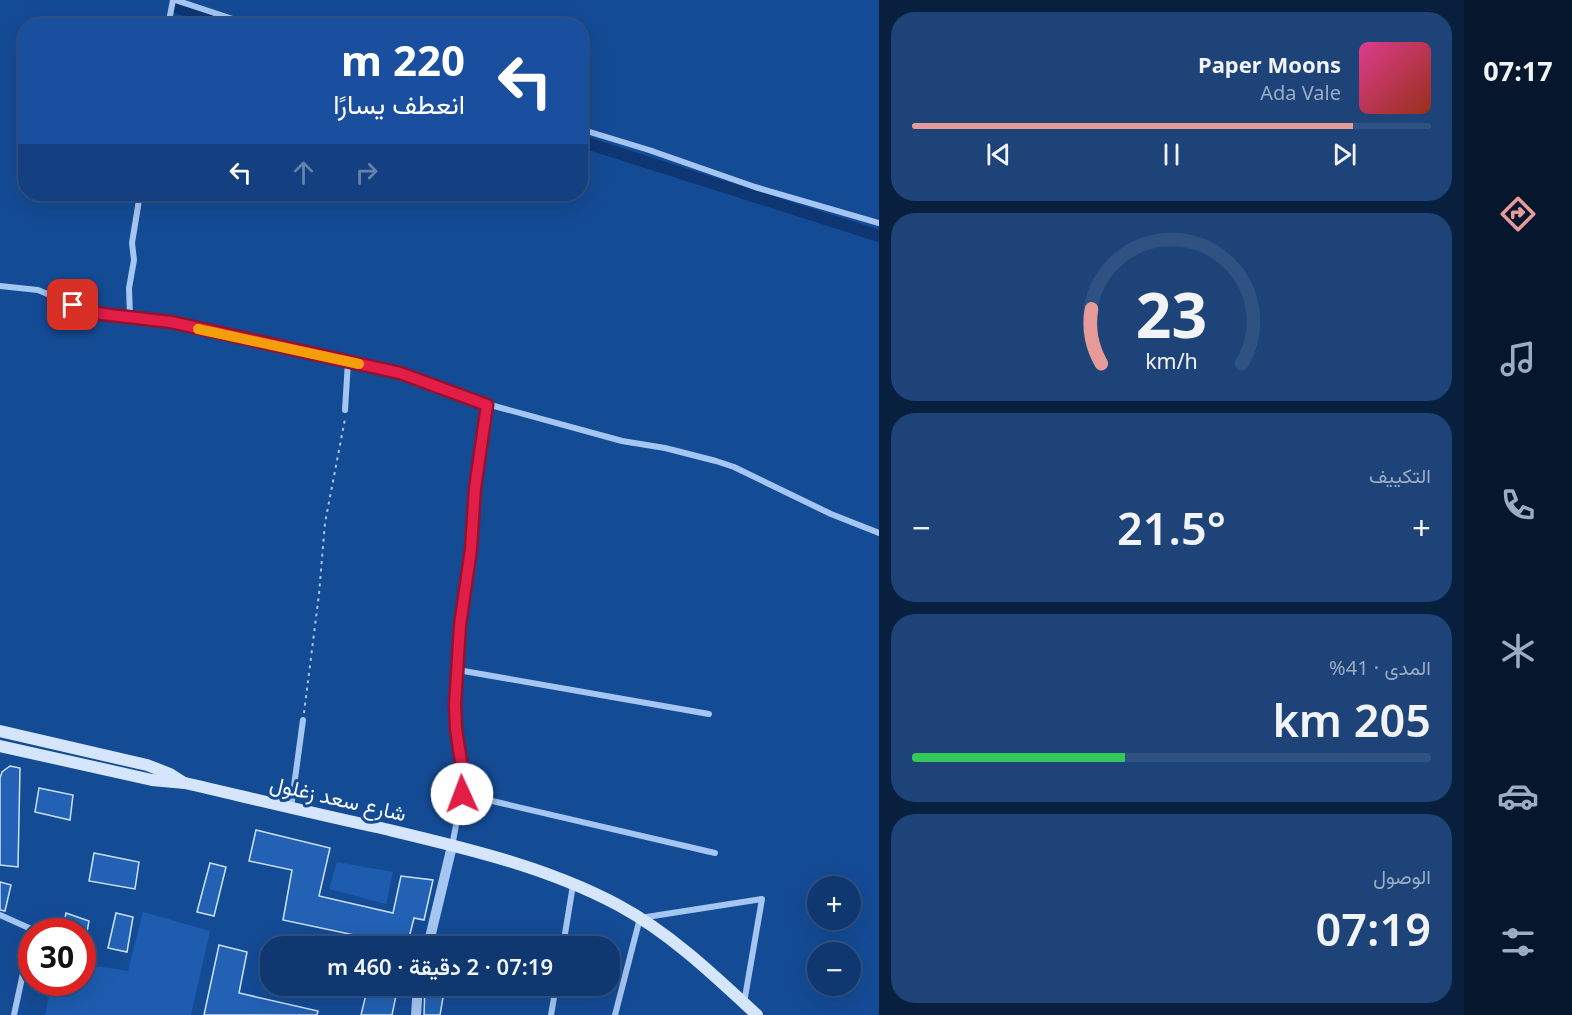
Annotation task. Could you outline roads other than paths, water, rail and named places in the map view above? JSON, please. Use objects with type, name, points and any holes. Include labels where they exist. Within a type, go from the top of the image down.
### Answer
[{"type":"main road","name":"شارع سعد زغلول","points":[[0,731],[147,765],[185,783]]},
{"type":"main road","name":"شارع سعد زغلول","points":[[0,746],[152,780],[185,783],[452,846],[541,872],[618,905],[640,918],[680,947],[757,1015]]},
{"type":"street","points":[[170,18],[174,0],[229,18]]},
{"type":"street","points":[[588,131],[649,150],[755,188],[879,223]]},
{"type":"street","points":[[130,316],[129,288],[134,260],[132,243],[139,201]]},
{"type":"street","points":[[0,286],[38,290],[90,312],[171,322],[417,378],[487,405],[622,441],[665,448],[716,461],[879,533]]},
{"type":"street","points":[[345,410],[348,362]]},
{"type":"street","points":[[430,936],[462,794],[463,775],[455,705],[460,625],[471,549],[475,488],[487,405]]},
{"type":"street","points":[[458,670],[709,714]]},
{"type":"street","points":[[291,808],[303,720]]},
{"type":"street","points":[[462,794],[715,853]]},
{"type":"street","points":[[564,936],[573,885]]},
{"type":"street","points":[[615,1015],[640,918],[762,899],[744,1003]]},
{"type":"street","points":[[0,915],[29,928],[31,936],[14,1015]]},
{"type":"street","points":[[416,1015],[417,996]]},
{"type":"street","points":[[551,1015],[554,996]]},
{"type":"waterway","points":[[176,7],[208,18]]},
{"type":"waterway","points":[[588,144],[879,236]]}]
